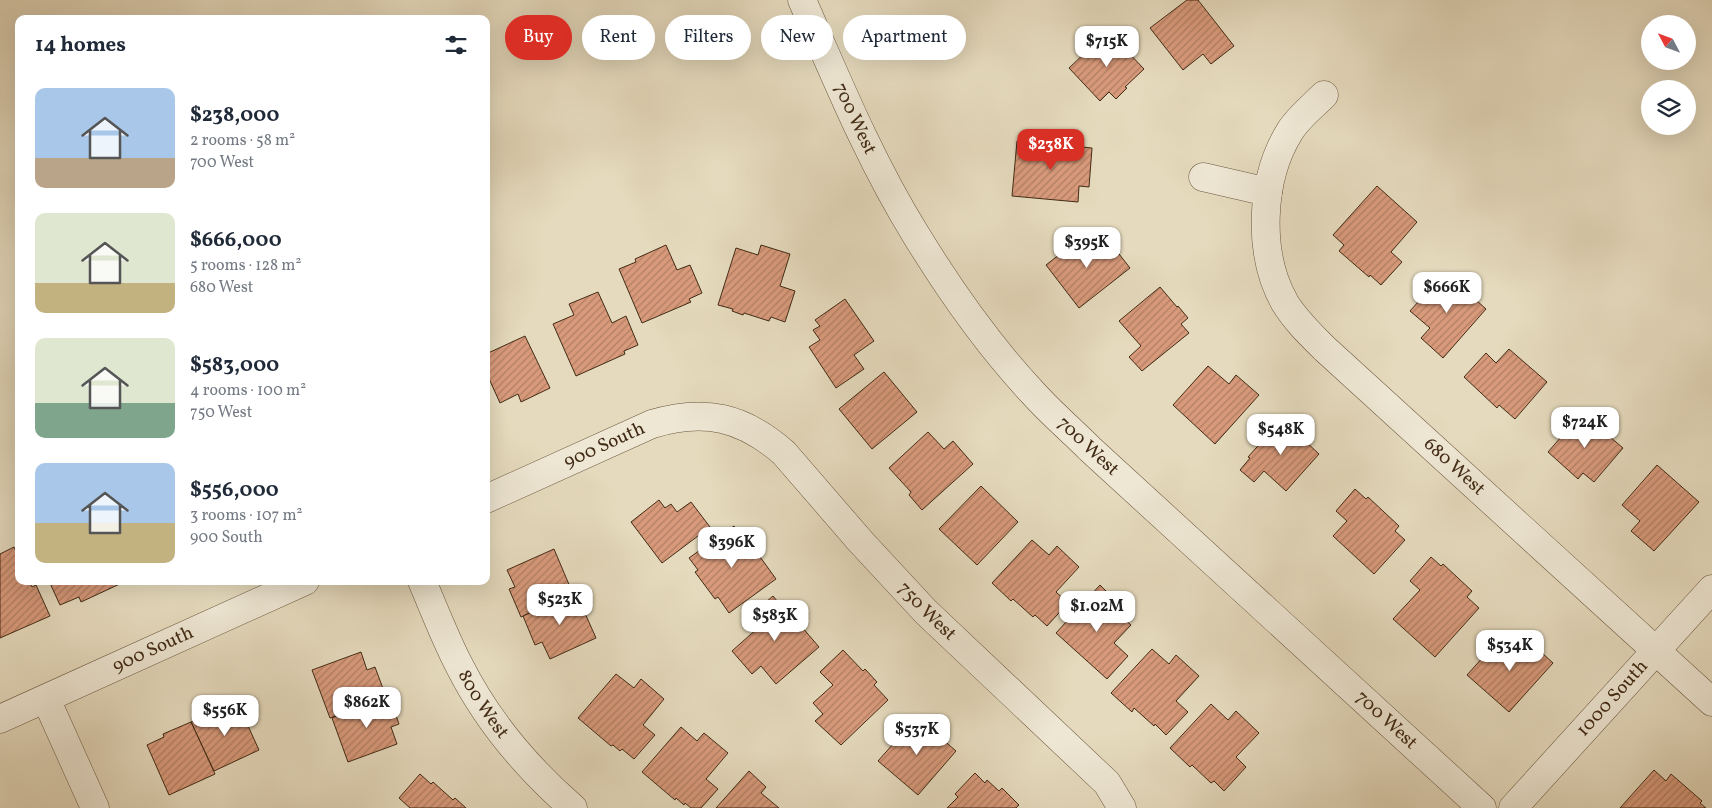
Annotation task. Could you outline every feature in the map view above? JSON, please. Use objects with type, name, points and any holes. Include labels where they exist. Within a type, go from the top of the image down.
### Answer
[{"type":"street","name":"700 West","points":[[802,0],[858,126],[916,236],[984,334],[1033,393],[1090,449],[1482,808]]},
{"type":"street","name":"680 West","points":[[1324,95],[1291,130],[1279,153],[1268,192],[1266,228],[1269,253],[1275,278],[1285,302],[1300,323],[1325,349],[1712,702]]},
{"type":"street","points":[[1203,178],[1268,192]]},
{"type":"street","name":"900 South","points":[[490,497],[652,424],[671,418],[690,416],[710,416],[729,420]]},
{"type":"street","name":"750 West","points":[[729,420],[768,438],[784,453],[899,584],[960,646],[1107,783],[1119,800],[1122,808]]},
{"type":"street","name":"900 South","points":[[0,719],[296,585]]},
{"type":"street","name":"800 West","points":[[424,585],[458,665],[482,706],[503,737],[528,766],[573,808]]},
{"type":"street","name":"1000 South","points":[[1513,808],[1712,589]]},
{"type":"street","points":[[46,699],[95,808]]},
{"type":"building","points":[[1187,0],[1198,0],[1234,46],[1211,64],[1203,54],[1183,70],[1150,28]]},
{"type":"building","points":[[1108,31],[1144,69],[1125,87],[1127,88],[1116,99],[1109,92],[1100,101],[1069,68]]},
{"type":"building","points":[[1017,141],[1092,148],[1089,187],[1079,186],[1078,202],[1012,196]]},
{"type":"building","points":[[1377,186],[1417,222],[1391,252],[1402,262],[1381,285],[1339,251],[1344,245],[1333,235]]},
{"type":"building","points":[[1087,233],[1102,253],[1112,245],[1130,268],[1079,308],[1046,265]]},
{"type":"building","points":[[666,245],[677,270],[690,265],[702,293],[689,299],[691,302],[642,323],[619,269],[636,262],[635,259]]},
{"type":"building","points":[[761,245],[790,254],[780,286],[795,291],[785,322],[771,317],[769,321],[744,313],[743,315],[732,311],[733,309],[718,305],[736,248],[758,255]]},
{"type":"building","points":[[1445,272],[1486,309],[1443,358],[1421,338],[1430,328],[1410,311]]},
{"type":"building","points":[[1160,287],[1188,318],[1181,324],[1189,333],[1142,371],[1129,357],[1141,346],[1119,321]]},
{"type":"building","points":[[598,292],[612,323],[626,316],[638,345],[624,351],[625,354],[576,376],[553,324],[574,315],[569,304]]},
{"type":"building","points":[[845,299],[874,341],[854,355],[864,369],[836,388],[809,347],[820,340],[813,330],[820,326],[815,320]]},
{"type":"building","points":[[525,336],[550,388],[521,402],[518,394],[500,403],[490,381],[490,352]]},
{"type":"building","points":[[1509,349],[1547,382],[1515,419],[1499,405],[1497,408],[1464,377],[1486,353],[1496,363]]},
{"type":"building","points":[[1208,366],[1229,384],[1236,375],[1259,395],[1215,444],[1173,405]]},
{"type":"building","points":[[884,372],[917,412],[872,449],[839,409]]},
{"type":"building","points":[[1582,413],[1623,448],[1594,482],[1583,473],[1578,479],[1548,452]]},
{"type":"building","points":[[1283,418],[1306,438],[1304,440],[1319,454],[1286,491],[1264,471],[1254,482],[1240,470],[1250,458],[1248,457]]},
{"type":"building","points":[[928,432],[944,449],[953,441],[973,464],[922,510],[909,495],[911,492],[889,468]]},
{"type":"building","points":[[1657,465],[1699,502],[1654,551],[1631,531],[1640,521],[1622,505]]},
{"type":"building","points":[[981,486],[1018,522],[977,565],[939,529]]},
{"type":"building","points":[[1355,489],[1366,499],[1368,497],[1399,526],[1395,531],[1405,540],[1374,574],[1333,536],[1347,521],[1336,511]]},
{"type":"building","points":[[659,500],[665,508],[671,504],[677,512],[691,502],[710,527],[662,563],[631,522]]},
{"type":"building","points":[[734,526],[743,538],[745,536],[776,579],[729,613],[718,597],[715,599],[695,572],[698,570],[689,558]]},
{"type":"building","points":[[1032,540],[1049,555],[1057,546],[1079,567],[1056,592],[1068,603],[1047,626],[1035,615],[1033,617],[1013,599],[1011,601],[992,583]]},
{"type":"building","points":[[14,547],[15,585],[31,585],[32,587],[36,585],[50,616],[0,638],[0,554]]},
{"type":"building","points":[[554,549],[573,594],[521,617],[509,589],[515,587],[507,570]]},
{"type":"building","points":[[1431,557],[1441,566],[1443,564],[1472,591],[1467,597],[1479,608],[1435,657],[1393,619],[1420,590],[1410,581]]},
{"type":"building","points":[[51,585],[118,585],[81,602],[79,597],[60,605]]},
{"type":"building","points":[[1100,585],[1109,594],[1103,600],[1131,625],[1114,643],[1128,656],[1107,679],[1056,633]]},
{"type":"building","points":[[576,593],[596,638],[550,659],[542,642],[535,645],[523,616]]},
{"type":"building","points":[[773,596],[819,647],[776,684],[761,666],[752,674],[732,651],[759,627],[750,616]]},
{"type":"building","points":[[1503,635],[1522,652],[1530,642],[1553,663],[1509,712],[1467,675]]},
{"type":"building","points":[[1152,649],[1169,664],[1176,655],[1199,676],[1176,701],[1188,712],[1166,735],[1134,708],[1132,712],[1111,693]]},
{"type":"building","points":[[843,650],[863,671],[865,669],[877,682],[874,685],[888,700],[841,745],[815,721],[823,714],[813,703],[833,685],[820,672]]},
{"type":"building","points":[[361,652],[367,670],[375,667],[385,694],[388,693],[389,696],[330,718],[312,670]]},
{"type":"building","points":[[616,674],[634,688],[641,679],[664,699],[643,725],[655,735],[634,759],[622,749],[620,751],[613,745],[611,746],[578,718]]},
{"type":"building","points":[[389,696],[399,724],[391,727],[397,744],[348,762],[332,718]]},
{"type":"building","points":[[238,704],[259,750],[214,771],[191,722],[219,709],[221,711]]},
{"type":"building","points":[[1211,704],[1228,720],[1236,711],[1259,733],[1236,757],[1246,767],[1224,791],[1214,781],[1211,783],[1192,765],[1190,767],[1170,748]]},
{"type":"building","points":[[917,717],[956,751],[918,795],[878,761]]},
{"type":"building","points":[[191,722],[215,774],[169,795],[147,745],[164,737],[163,734]]},
{"type":"building","points":[[681,727],[697,741],[704,733],[728,753],[706,779],[718,789],[701,808],[691,808],[676,798],[675,800],[642,772]]},
{"type":"building","points":[[1654,770],[1666,781],[1671,774],[1702,801],[1700,803],[1706,808],[1620,808]]},
{"type":"building","points":[[749,771],[766,787],[761,793],[779,808],[716,808]]},
{"type":"building","points":[[975,773],[985,783],[987,780],[999,791],[1002,788],[1019,805],[1016,808],[947,808],[958,797],[955,794]]},
{"type":"building","points":[[420,774],[431,784],[433,782],[453,800],[455,798],[466,808],[410,808],[399,798]]}]
